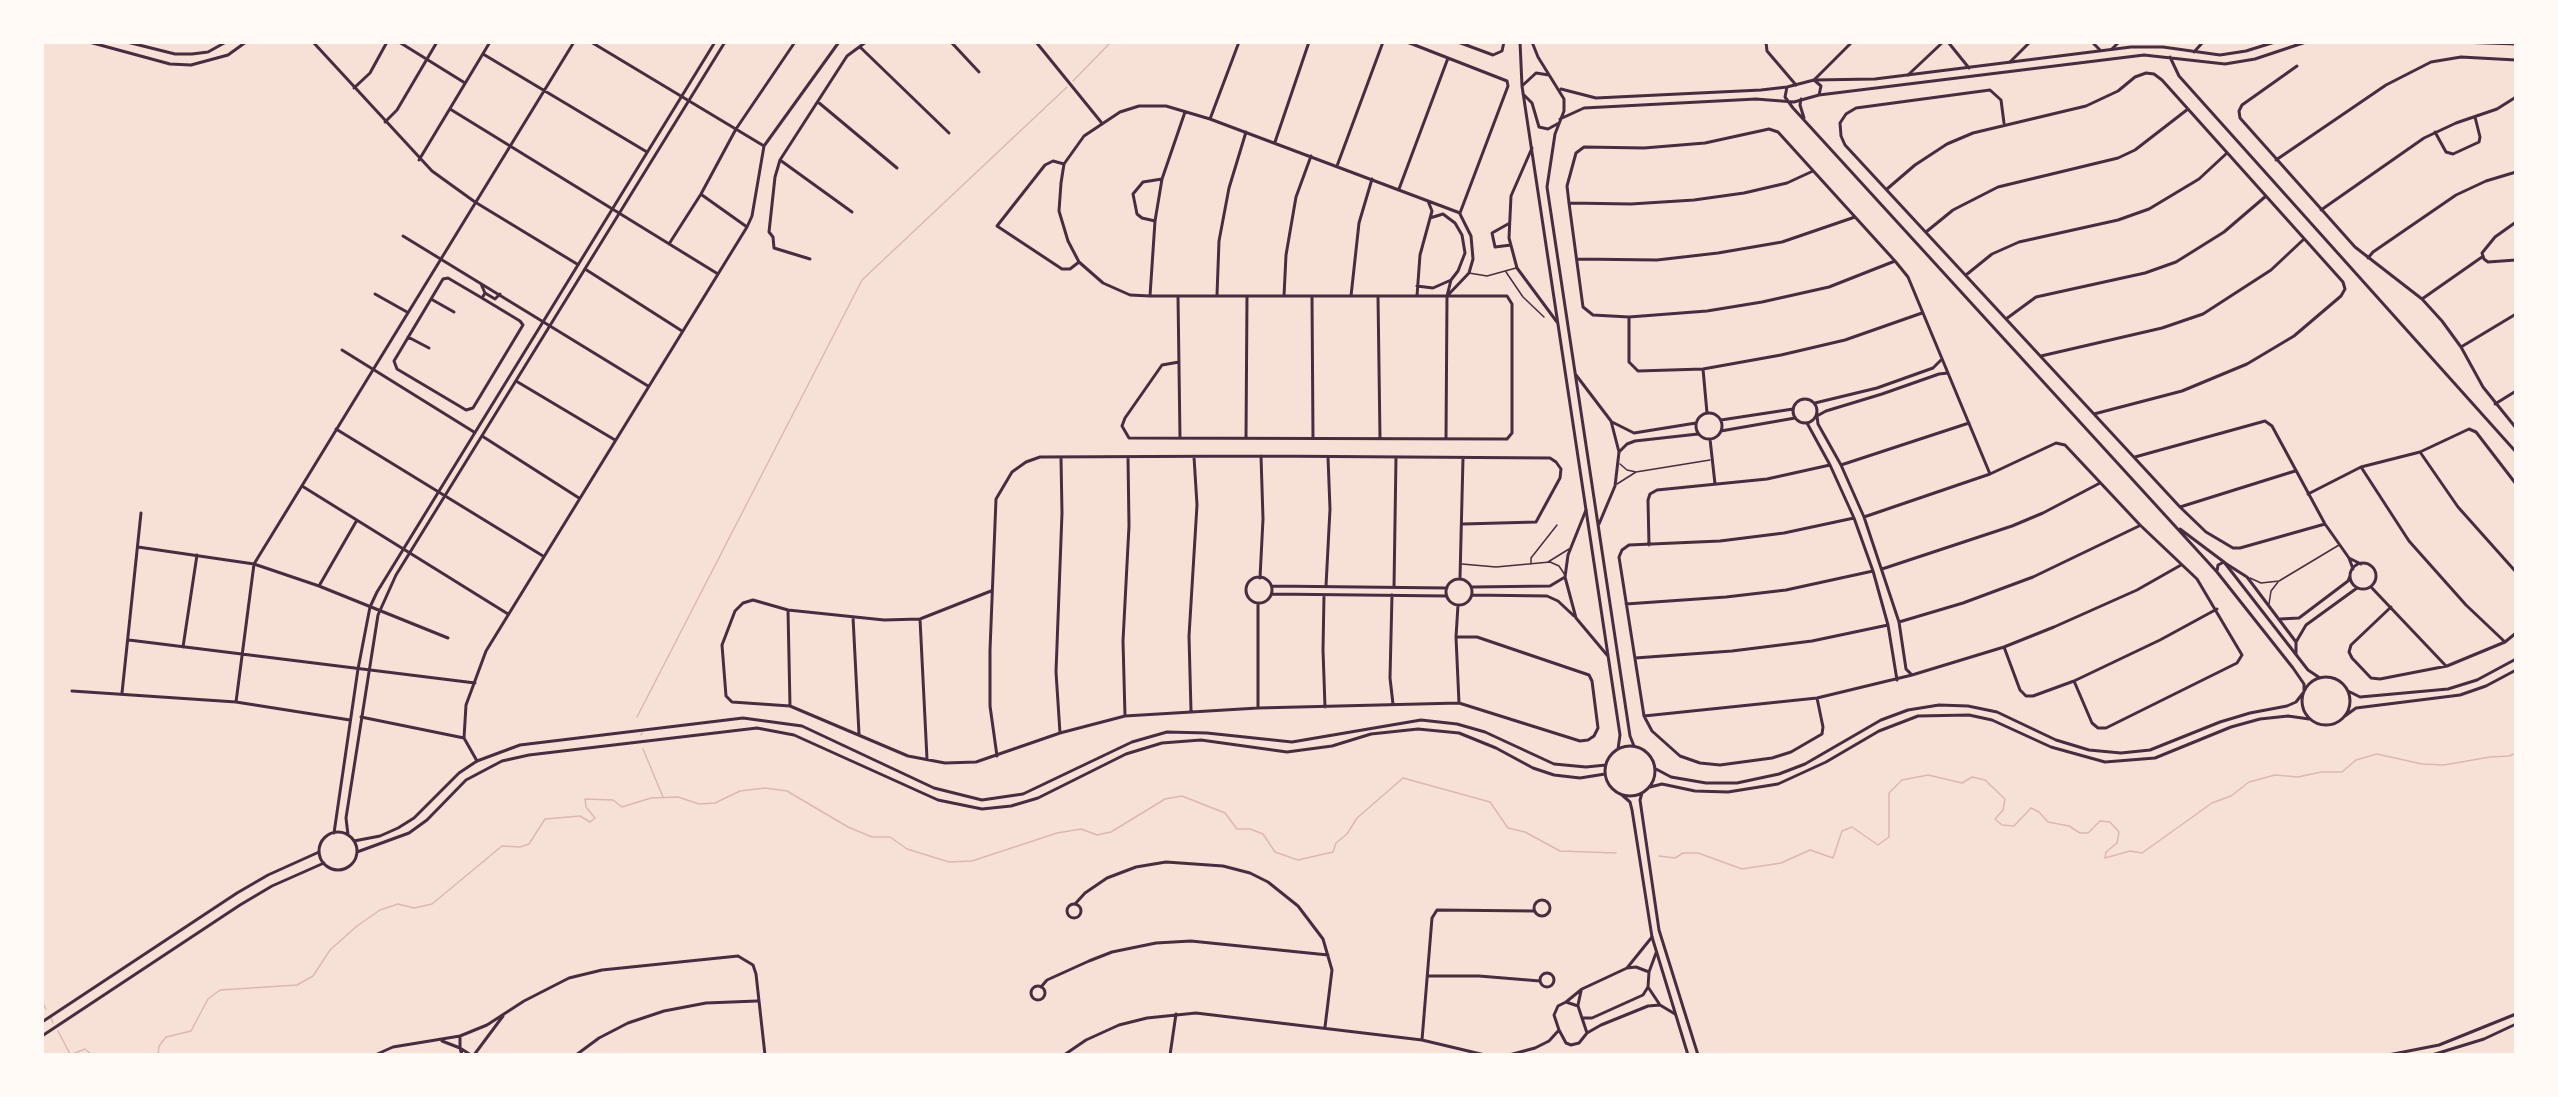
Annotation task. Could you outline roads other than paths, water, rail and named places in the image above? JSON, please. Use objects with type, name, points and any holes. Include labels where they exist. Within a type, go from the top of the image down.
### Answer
[{"type":"street","points":[[89,42],[170,64],[191,65],[228,55],[246,42]]},
{"type":"street","points":[[127,42],[175,54],[192,54],[208,52],[226,42]]},
{"type":"street","points":[[313,42],[419,160],[476,202],[578,264]]},
{"type":"street","points":[[354,88],[370,73],[387,42]]},
{"type":"street","points":[[399,42],[465,83]]},
{"type":"street","points":[[385,122],[397,110],[437,42]]},
{"type":"street","points":[[419,160],[490,42]]},
{"type":"street","points":[[236,702],[254,564],[574,42]]},
{"type":"street","points":[[591,42],[764,146]]},
{"type":"street","points":[[334,833],[358,669],[370,607],[401,549],[715,42]]},
{"type":"street","points":[[348,835],[346,818],[379,611],[410,553],[725,42]]},
{"type":"street","points":[[669,244],[701,194],[736,129],[795,42]]},
{"type":"street","points":[[477,761],[464,738],[466,705],[486,651],[747,226],[752,216],[764,146],[839,42]]},
{"type":"street","points":[[810,259],[774,248],[773,237],[769,232],[775,177],[780,160],[847,56],[866,42]]},
{"type":"street","points":[[951,42],[979,72]]},
{"type":"street","points":[[1036,42],[1101,122]]},
{"type":"street","points":[[1210,119],[1239,42]]},
{"type":"street","points":[[1275,143],[1309,42]]},
{"type":"street","points":[[1337,166],[1383,42]]},
{"type":"street","points":[[1407,42],[1504,79],[1508,86],[1460,213],[1473,244],[1469,273],[1447,296]]},
{"type":"street","points":[[1458,42],[1492,55],[1502,51],[1504,42]]},
{"type":"street","points":[[1520,42],[1523,94],[1620,735],[1618,748],[1606,765],[1605,774],[1611,787],[1622,795],[1632,810],[1652,937],[1688,1055]]},
{"type":"street","points":[[1532,42],[1538,57],[1560,89],[1564,111],[1559,121],[1547,186],[1629,736],[1635,746]]},
{"type":"street","points":[[1766,42],[1767,51],[1796,85]]},
{"type":"street","points":[[1814,80],[1852,42]]},
{"type":"street","points":[[1908,75],[1943,42]]},
{"type":"street","points":[[1948,42],[1970,68]]},
{"type":"street","points":[[2008,63],[2030,42]]},
{"type":"street","points":[[2092,42],[2100,50]]},
{"type":"street","points":[[2112,49],[2119,42]]},
{"type":"street","points":[[2194,52],[2203,42]]},
{"type":"street","points":[[1560,89],[1583,97],[1596,98],[1787,87],[1814,80],[1875,80],[2100,50],[2163,46],[2220,55],[2246,51],[2275,42]]},
{"type":"street","points":[[1523,94],[1532,103],[1539,127],[1548,129],[1584,108],[1756,99],[1794,102],[1819,95],[2144,55],[2217,64],[2250,60],[2306,42]]},
{"type":"street","points":[[2458,42],[2516,44]]},
{"type":"street","points":[[860,47],[949,133]]},
{"type":"street","points":[[2246,51],[2250,60]]},
{"type":"street","points":[[483,54],[647,152]]},
{"type":"street","points":[[2170,57],[2179,76],[2516,452]]},
{"type":"street","points":[[2276,160],[2386,84],[2431,62],[2461,57],[2516,60]]},
{"type":"street","points":[[1399,189],[1448,58]]},
{"type":"street","points":[[2297,66],[2244,103],[2239,111],[2241,120],[2321,210],[2368,258],[2422,299],[2442,321],[2461,347],[2495,404],[2516,428]]},
{"type":"street","points":[[1522,87],[1536,73],[1550,75]]},
{"type":"street","points":[[1887,190],[1915,165],[1947,144],[2004,123],[2104,99],[2135,77],[2146,73],[2162,80],[2343,282],[2344,289],[2341,296],[2294,336],[2247,364],[2182,390],[2094,414]]},
{"type":"street","points":[[1814,80],[1821,86],[1819,95]]},
{"type":"street","points":[[1787,87],[1784,93],[1805,120],[2217,572],[2294,668],[2304,684],[2302,707],[2309,719]]},
{"type":"street","points":[[2004,123],[2001,100],[1990,90],[1856,108],[1846,114],[1840,123],[1840,136],[1845,145],[2180,507],[2206,532],[2233,548],[2240,548],[2325,524]]},
{"type":"street","points":[[2321,210],[2435,132],[2497,109],[2516,97]]},
{"type":"street","points":[[1802,99],[1801,109],[1805,120]]},
{"type":"street","points":[[818,101],[897,168]]},
{"type":"street","points":[[1179,362],[1162,366],[1125,418],[1122,426],[1129,438],[1507,439],[1512,433],[1512,304],[1507,296],[1150,296],[1130,295],[1103,283],[1078,262],[1068,241],[1059,211],[1064,164],[1084,136],[1101,122],[1139,106],[1166,106],[1246,132],[1460,213]]},
{"type":"street","points":[[450,109],[718,274]]},
{"type":"street","points":[[1926,232],[1953,210],[1976,196],[1998,187],[2118,158],[2135,150],[2188,109]]},
{"type":"street","points":[[1150,296],[1155,221],[1162,179],[1185,112]]},
{"type":"street","points":[[2435,132],[2446,152],[2453,154],[2479,142],[2475,117]]},
{"type":"street","points":[[1895,261],[1829,287],[1779,299],[1707,311],[1629,317],[1593,315],[1583,308],[1567,186],[1576,153],[1584,147],[1644,148],[1705,143],[1769,129],[1778,132],[1895,261],[1908,277],[1990,474]]},
{"type":"street","points":[[1217,296],[1219,241],[1229,188],[1246,132]]},
{"type":"street","points":[[1532,148],[1511,196],[1508,224],[1511,245],[1517,268],[1559,326]]},
{"type":"street","points":[[1966,275],[1992,254],[2019,242],[2118,220],[2149,209],[2199,179],[2228,153]]},
{"type":"street","points":[[1284,296],[1286,255],[1296,197],[1311,156]]},
{"type":"street","points":[[780,160],[852,212]]},
{"type":"street","points":[[1064,164],[1053,161],[1045,165],[998,222],[998,226],[1062,269],[1070,269],[1078,262]]},
{"type":"street","points":[[1569,203],[1631,204],[1694,200],[1744,193],[1787,183],[1813,171]]},
{"type":"street","points":[[2368,258],[2373,252],[2456,195],[2486,181],[2516,172]]},
{"type":"street","points":[[1155,221],[1142,218],[1137,214],[1133,194],[1143,182],[1162,179]]},
{"type":"street","points":[[1350,296],[1359,223],[1372,179]]},
{"type":"street","points":[[701,194],[747,226]]},
{"type":"street","points":[[2006,319],[2036,297],[2145,273],[2176,262],[2224,232],[2266,196]]},
{"type":"street","points":[[1417,296],[1420,255],[1432,208],[1427,200]]},
{"type":"street","points":[[1430,218],[1443,214],[1455,224],[1464,241],[1465,253],[1461,266],[1451,280],[1447,296],[1446,439]]},
{"type":"street","points":[[1577,259],[1657,260],[1718,253],[1782,242],[1855,217]]},
{"type":"street","points":[[2482,257],[2482,250],[2489,242],[2516,222]]},
{"type":"street","points":[[1508,224],[1492,233],[1495,247],[1511,245]]},
{"type":"street","points":[[404,236],[543,319],[648,386]]},
{"type":"street","points":[[2042,356],[2162,328],[2203,314],[2271,270],[2304,239]]},
{"type":"street","points":[[2422,299],[2482,257]]},
{"type":"street","points":[[2482,257],[2490,262],[2516,260]]},
{"type":"street","points":[[585,269],[682,331]]},
{"type":"street","points":[[446,277],[482,298],[523,325],[470,410],[466,410],[394,366],[393,361],[446,277]]},
{"type":"street","points":[[1417,286],[1433,288],[1451,280]]},
{"type":"street","points":[[480,282],[485,293],[495,299]]},
{"type":"street","points":[[482,298],[485,293]]},
{"type":"street","points":[[375,294],[407,312]]},
{"type":"street","points":[[492,304],[500,294]]},
{"type":"street","points":[[1178,296],[1180,438]]},
{"type":"street","points":[[1246,438],[1247,296]]},
{"type":"street","points":[[1312,296],[1313,438]]},
{"type":"street","points":[[1378,296],[1380,438]]},
{"type":"street","points":[[431,299],[454,312]]},
{"type":"street","points":[[1629,317],[1629,362],[1634,369],[1703,369],[1781,355],[1845,340],[1922,313]]},
{"type":"street","points":[[2461,347],[2516,314]]},
{"type":"street","points":[[408,337],[429,348]]},
{"type":"street","points":[[342,350],[474,432]]},
{"type":"street","points":[[1795,418],[1793,409],[1797,402],[1804,398],[1815,403],[1877,388],[1933,368],[1942,359]]},
{"type":"street","points":[[1703,369],[1707,413]]},
{"type":"street","points":[[1807,423],[1826,411],[1948,373]]},
{"type":"street","points":[[1576,375],[1611,421],[1624,430],[1634,433],[1696,423],[1701,416],[1707,413],[1715,415],[1720,420],[1721,431]]},
{"type":"street","points":[[516,381],[615,440]]},
{"type":"street","points":[[2495,404],[2516,392]]},
{"type":"street","points":[[1815,403],[1818,424],[1841,465],[1864,517],[1899,622],[1906,669],[1912,675]]},
{"type":"street","points":[[1720,420],[1793,409]]},
{"type":"street","points":[[1710,439],[1721,431],[1795,418],[1807,423],[1830,465],[1854,518],[1873,572],[1888,625],[1897,680]]},
{"type":"street","points":[[1599,524],[1616,486],[1619,463],[1619,452],[1611,421]]},
{"type":"street","points":[[2135,457],[2265,421],[2272,426],[2308,494],[2325,524],[2349,558],[2353,569]]},
{"type":"street","points":[[1696,423],[1698,434]]},
{"type":"street","points":[[1841,465],[1969,423]]},
{"type":"street","points":[[1672,427],[1673,435]]},
{"type":"street","points":[[336,429],[543,556]]},
{"type":"street","points":[[2308,494],[2361,467],[2420,452],[2469,429],[2476,432],[2516,484]]},
{"type":"street","points":[[1651,430],[1651,438]]},
{"type":"street","points":[[1619,452],[1630,442],[1651,438],[1698,434],[1710,439]]},
{"type":"street","points":[[482,436],[579,498]]},
{"type":"street","points":[[1710,439],[1715,484]]},
{"type":"street","points":[[1864,517],[1990,474],[2056,443],[2066,445],[2140,525],[2197,579],[2217,609],[2242,655],[2237,663],[2106,728],[2098,728],[2092,723],[2074,681]]},
{"type":"street","points":[[2511,444],[2516,447]]},
{"type":"street","points":[[2420,452],[2458,507],[2516,572]]},
{"type":"street","points":[[1260,578],[1263,519],[1261,456]]},
{"type":"street","points":[[997,756],[990,706],[991,591],[996,498],[1012,472],[1026,462],[1040,457],[1550,458],[1561,469],[1560,478],[1536,522],[1463,524]]},
{"type":"street","points":[[1125,716],[1123,641],[1129,526],[1128,457]]},
{"type":"street","points":[[1191,711],[1189,636],[1197,505],[1194,457]]},
{"type":"street","points":[[1326,586],[1330,510],[1328,457]]},
{"type":"street","points":[[1394,587],[1396,457]]},
{"type":"street","points":[[1060,733],[1056,672],[1062,513],[1061,458]]},
{"type":"street","points":[[1460,578],[1463,458]]},
{"type":"street","points":[[1649,545],[1650,494],[1657,490],[1767,479],[1830,465]]},
{"type":"street","points":[[2361,467],[2409,541],[2466,605],[2505,642]]},
{"type":"street","points":[[2180,507],[2295,471]]},
{"type":"street","points":[[1882,569],[2012,526],[2043,513],[2100,483]]},
{"type":"street","points":[[302,486],[508,614]]},
{"type":"street","points":[[1842,491],[1851,488]]},
{"type":"street","points":[[1576,618],[1565,577],[1571,546],[1586,510]]},
{"type":"street","points":[[122,694],[141,513]]},
{"type":"street","points":[[2166,515],[2192,540],[2247,577],[2296,642]]},
{"type":"street","points":[[1817,698],[1823,727],[1822,734],[1810,743],[1772,758],[1720,765],[1700,764],[1680,756],[1652,731],[1644,716],[1619,557],[1622,550],[1629,545],[1731,540],[1784,533],[1854,518]]},
{"type":"street","points":[[319,586],[357,520]]},
{"type":"street","points":[[1899,622],[1963,603],[2033,577],[2140,525]]},
{"type":"street","points":[[1863,545],[1872,542]]},
{"type":"street","points":[[138,547],[254,564],[319,586],[448,638]]},
{"type":"street","points":[[183,646],[197,555]]},
{"type":"street","points":[[2349,558],[2361,564],[2368,564],[2376,572],[2376,580],[2371,587]]},
{"type":"street","points":[[2217,572],[2218,565],[2224,562]]},
{"type":"street","points":[[2224,562],[2308,670],[2320,678],[2337,679],[2348,691],[2360,697],[2448,689],[2477,680],[2516,659]]},
{"type":"street","points":[[2278,619],[2299,618],[2348,581],[2353,569],[2361,564]]},
{"type":"street","points":[[1644,716],[1817,698],[1897,680],[2004,647],[2137,590],[2181,565]]},
{"type":"street","points":[[1626,604],[1776,591],[1873,572]]},
{"type":"street","points":[[2350,576],[2357,588]]},
{"type":"street","points":[[1472,587],[1550,586],[1565,577]]},
{"type":"street","points":[[1260,578],[1267,580],[1272,586],[1272,594],[1267,601],[1258,603],[1251,600],[1246,590],[1249,582],[1260,578]]},
{"type":"street","points":[[1460,578],[1472,587],[1472,595],[1467,602],[1458,605],[1451,602],[1447,596],[1447,588],[1452,581],[1460,578]]},
{"type":"street","points":[[1272,586],[1447,588]]},
{"type":"street","points":[[1504,587],[1504,595]]},
{"type":"street","points":[[1533,587],[1533,595]]},
{"type":"street","points":[[2296,656],[2296,642],[2306,625],[2357,588],[2371,587],[2446,666]]},
{"type":"street","points":[[991,591],[920,619],[853,617],[788,610],[753,600],[743,603],[735,611],[722,645],[726,696],[732,702],[790,706],[908,756],[945,763],[976,762],[1060,733],[1125,716],[1191,711],[1459,703],[1580,741],[1588,740],[1598,728],[1592,681],[1589,675],[1477,638],[1456,638]]},
{"type":"street","points":[[1880,596],[1889,592]]},
{"type":"street","points":[[1272,594],[1447,596]]},
{"type":"street","points":[[2332,594],[2337,602]]},
{"type":"street","points":[[1324,595],[1325,707]]},
{"type":"street","points":[[1392,595],[1390,644],[1393,704]]},
{"type":"street","points":[[1472,595],[1553,597],[1576,618],[1607,655]]},
{"type":"street","points":[[1258,603],[1258,708]]},
{"type":"street","points":[[1458,605],[1456,638],[1459,703]]},
{"type":"street","points":[[2317,606],[2323,613]]},
{"type":"street","points":[[2391,607],[2351,645],[2349,652],[2371,678],[2380,680],[2446,666],[2505,642],[2516,633]]},
{"type":"street","points":[[2004,647],[2020,690],[2026,696],[2033,696],[2074,681],[2160,640],[2217,609]]},
{"type":"street","points":[[788,610],[790,706]]},
{"type":"street","points":[[853,617],[859,734]]},
{"type":"street","points":[[920,619],[927,759]]},
{"type":"street","points":[[1635,658],[1743,650],[1812,641],[1888,625]]},
{"type":"street","points":[[129,640],[475,683]]},
{"type":"street","points":[[1622,795],[1642,793],[1650,787],[1662,784],[1695,791],[1728,792],[1778,784],[1826,762],[1879,730],[1899,722],[1926,716],[1969,715],[1992,720],[2059,750],[2105,762],[2155,758],[2231,727],[2288,716],[2309,719],[2324,726],[2339,722],[2356,708],[2460,695],[2486,686],[2516,670]]},
{"type":"street","points":[[1618,748],[1635,746],[1648,752],[1656,769],[1671,777],[1706,783],[1737,783],[1779,774],[1806,764],[1881,720],[1908,710],[1939,705],[1968,706],[1997,712],[2056,740],[2089,750],[2121,753],[2140,751],[2175,742],[2250,712],[2288,706],[2296,702],[2304,691],[2320,678]]},
{"type":"street","points":[[72,691],[236,702],[351,720]]},
{"type":"street","points":[[2345,716],[2350,704],[2348,691]]},
{"type":"street","points":[[362,717],[464,738]]},
{"type":"street","points":[[354,841],[380,836],[414,818],[452,779],[477,761],[520,745],[743,718],[802,726],[934,788],[982,800],[1023,794],[1132,742],[1167,732],[1207,733],[1292,742],[1421,720],[1457,724],[1485,732],[1554,764],[1586,767],[1606,765]]},
{"type":"street","points":[[357,852],[409,833],[427,820],[466,780],[502,761],[529,755],[757,728],[794,735],[938,800],[982,809],[1011,806],[1038,798],[1126,754],[1144,748],[1162,743],[1201,740],[1287,752],[1332,746],[1371,734],[1418,729],[1459,733],[1496,748],[1533,768],[1554,775],[1580,778],[1605,774]]},
{"type":"street","points":[[1650,787],[1656,769]]},
{"type":"street","points":[[1642,793],[1640,800],[1659,930],[1698,1055]]},
{"type":"street","points":[[334,833],[348,835],[354,841],[357,852],[352,864],[341,870],[328,868],[319,852],[323,840],[334,833]]},
{"type":"street","points":[[42,1022],[237,893],[268,875],[319,852]]},
{"type":"street","points":[[1075,904],[1079,906],[1080,913],[1077,917],[1071,917],[1068,907],[1075,904],[1085,893],[1107,878],[1136,867],[1166,862],[1223,866],[1250,873],[1268,882],[1298,906],[1313,923],[1329,955],[1332,969],[1325,1027]]},
{"type":"street","points":[[42,1036],[240,905],[272,886],[324,863]]},
{"type":"street","points":[[1422,1040],[1432,918],[1437,910],[1534,911],[1540,916],[1545,916],[1550,907],[1547,902],[1540,900],[1536,903],[1534,911]]},
{"type":"street","points":[[1628,968],[1652,937]]},
{"type":"street","points":[[1041,987],[1044,997],[1036,1000],[1031,995],[1034,987],[1041,987],[1047,980],[1089,960],[1112,952],[1156,943],[1191,941],[1329,955]]},
{"type":"street","points":[[1582,1018],[1592,1018],[1643,995],[1648,987],[1649,972],[1656,952]]},
{"type":"street","points":[[375,1055],[393,1047],[460,1036],[488,1025],[532,996],[569,978],[602,970],[738,956],[753,965],[765,1055]]},
{"type":"street","points":[[1649,972],[1636,967],[1628,968],[1582,989],[1558,1006],[1554,1015],[1558,1030],[1563,1039],[1571,1045],[1579,1043],[1587,1033],[1631,1012],[1659,1005]]},
{"type":"street","points":[[1429,976],[1479,976],[1540,981],[1548,987],[1553,978],[1546,973],[1540,977],[1540,981]]},
{"type":"street","points":[[1648,987],[1659,1005],[1675,1014]]},
{"type":"street","points":[[1582,989],[1578,1006],[1587,1033]]},
{"type":"street","points":[[576,1055],[599,1038],[628,1023],[664,1011],[706,1003],[758,1001]]},
{"type":"street","points":[[1566,1002],[1578,1006]]},
{"type":"street","points":[[1627,1004],[1631,1012]]},
{"type":"street","points":[[1064,1055],[1086,1040],[1119,1025],[1147,1018],[1196,1013],[1422,1040],[1485,1055]]},
{"type":"street","points":[[1170,1055],[1176,1014]]},
{"type":"street","points":[[2388,1055],[2439,1045],[2516,1014]]},
{"type":"street","points":[[440,1040],[473,1055],[505,1015]]},
{"type":"street","points":[[2432,1055],[2484,1038],[2516,1024]]},
{"type":"street","points":[[488,1025],[492,1026],[493,1030]]},
{"type":"street","points":[[1549,1041],[1558,1030]]},
{"type":"street","points":[[460,1036],[462,1055]]},
{"type":"street","points":[[1509,1055],[1536,1048],[1549,1041],[1563,1039]]},
{"type":"lane","points":[[1469,273],[1487,276],[1517,268]]},
{"type":"lane","points":[[1506,272],[1522,297],[1544,317]]},
{"type":"lane","points":[[1619,463],[1627,470],[1636,472],[1711,460]]},
{"type":"lane","points":[[1616,486],[1636,472]]},
{"type":"lane","points":[[1530,564],[1557,525]]},
{"type":"lane","points":[[2247,577],[2261,583],[2279,581],[2340,545]]},
{"type":"lane","points":[[1547,562],[1571,546]]},
{"type":"lane","points":[[1461,564],[1496,567],[1547,562],[1559,566],[1565,577]]},
{"type":"lane","points":[[2270,608],[2268,598],[2279,581]]},
{"type":"waterway","points":[[1073,81],[1111,42]]},
{"type":"waterway","points":[[637,717],[862,280],[1067,87]]},
{"type":"waterway","points":[[643,749],[663,797]]},
{"type":"waterway","points":[[1659,856],[1675,858],[1683,853],[1698,853],[1742,869],[1781,863],[1810,850],[1833,858],[1842,831],[1852,827],[1878,845],[1889,837],[1889,793],[1902,780],[1928,775],[1962,783],[1972,777],[1985,780],[2005,799],[2003,810],[1995,819],[2002,825],[2014,826],[2031,808],[2039,812],[2048,822],[2069,826],[2080,833],[2088,833],[2100,821],[2110,822],[2119,832],[2117,843],[2106,852],[2105,858],[2130,851],[2142,853],[2212,803],[2231,796],[2249,782],[2275,775],[2298,777],[2321,772],[2342,772],[2356,760],[2377,754],[2422,764],[2444,765],[2509,756],[2516,753]]},
{"type":"waterway","points":[[158,1055],[159,1046],[166,1037],[191,1031],[208,999],[220,990],[297,985],[313,976],[330,950],[357,926],[380,910],[398,904],[414,908],[432,904],[502,846],[520,847],[529,844],[545,819],[580,816],[590,822],[595,818],[586,807],[585,799],[613,800],[622,807],[651,798],[678,797],[699,804],[715,803],[740,791],[765,788],[787,791],[848,827],[872,837],[890,837],[907,849],[949,862],[972,861],[1057,833],[1081,829],[1097,835],[1111,832],[1165,799],[1182,796],[1225,813],[1237,829],[1250,829],[1263,834],[1275,852],[1298,860],[1333,852],[1336,843],[1347,834],[1357,818],[1403,778],[1490,802],[1508,828],[1525,832],[1560,851],[1616,853]]},
{"type":"waterway","points":[[42,1002],[46,1009]]},
{"type":"waterway","points":[[51,1018],[53,1023]]},
{"type":"waterway","points":[[58,1031],[70,1054]]},
{"type":"waterway","points":[[70,1055],[85,1049],[92,1055]]}]
